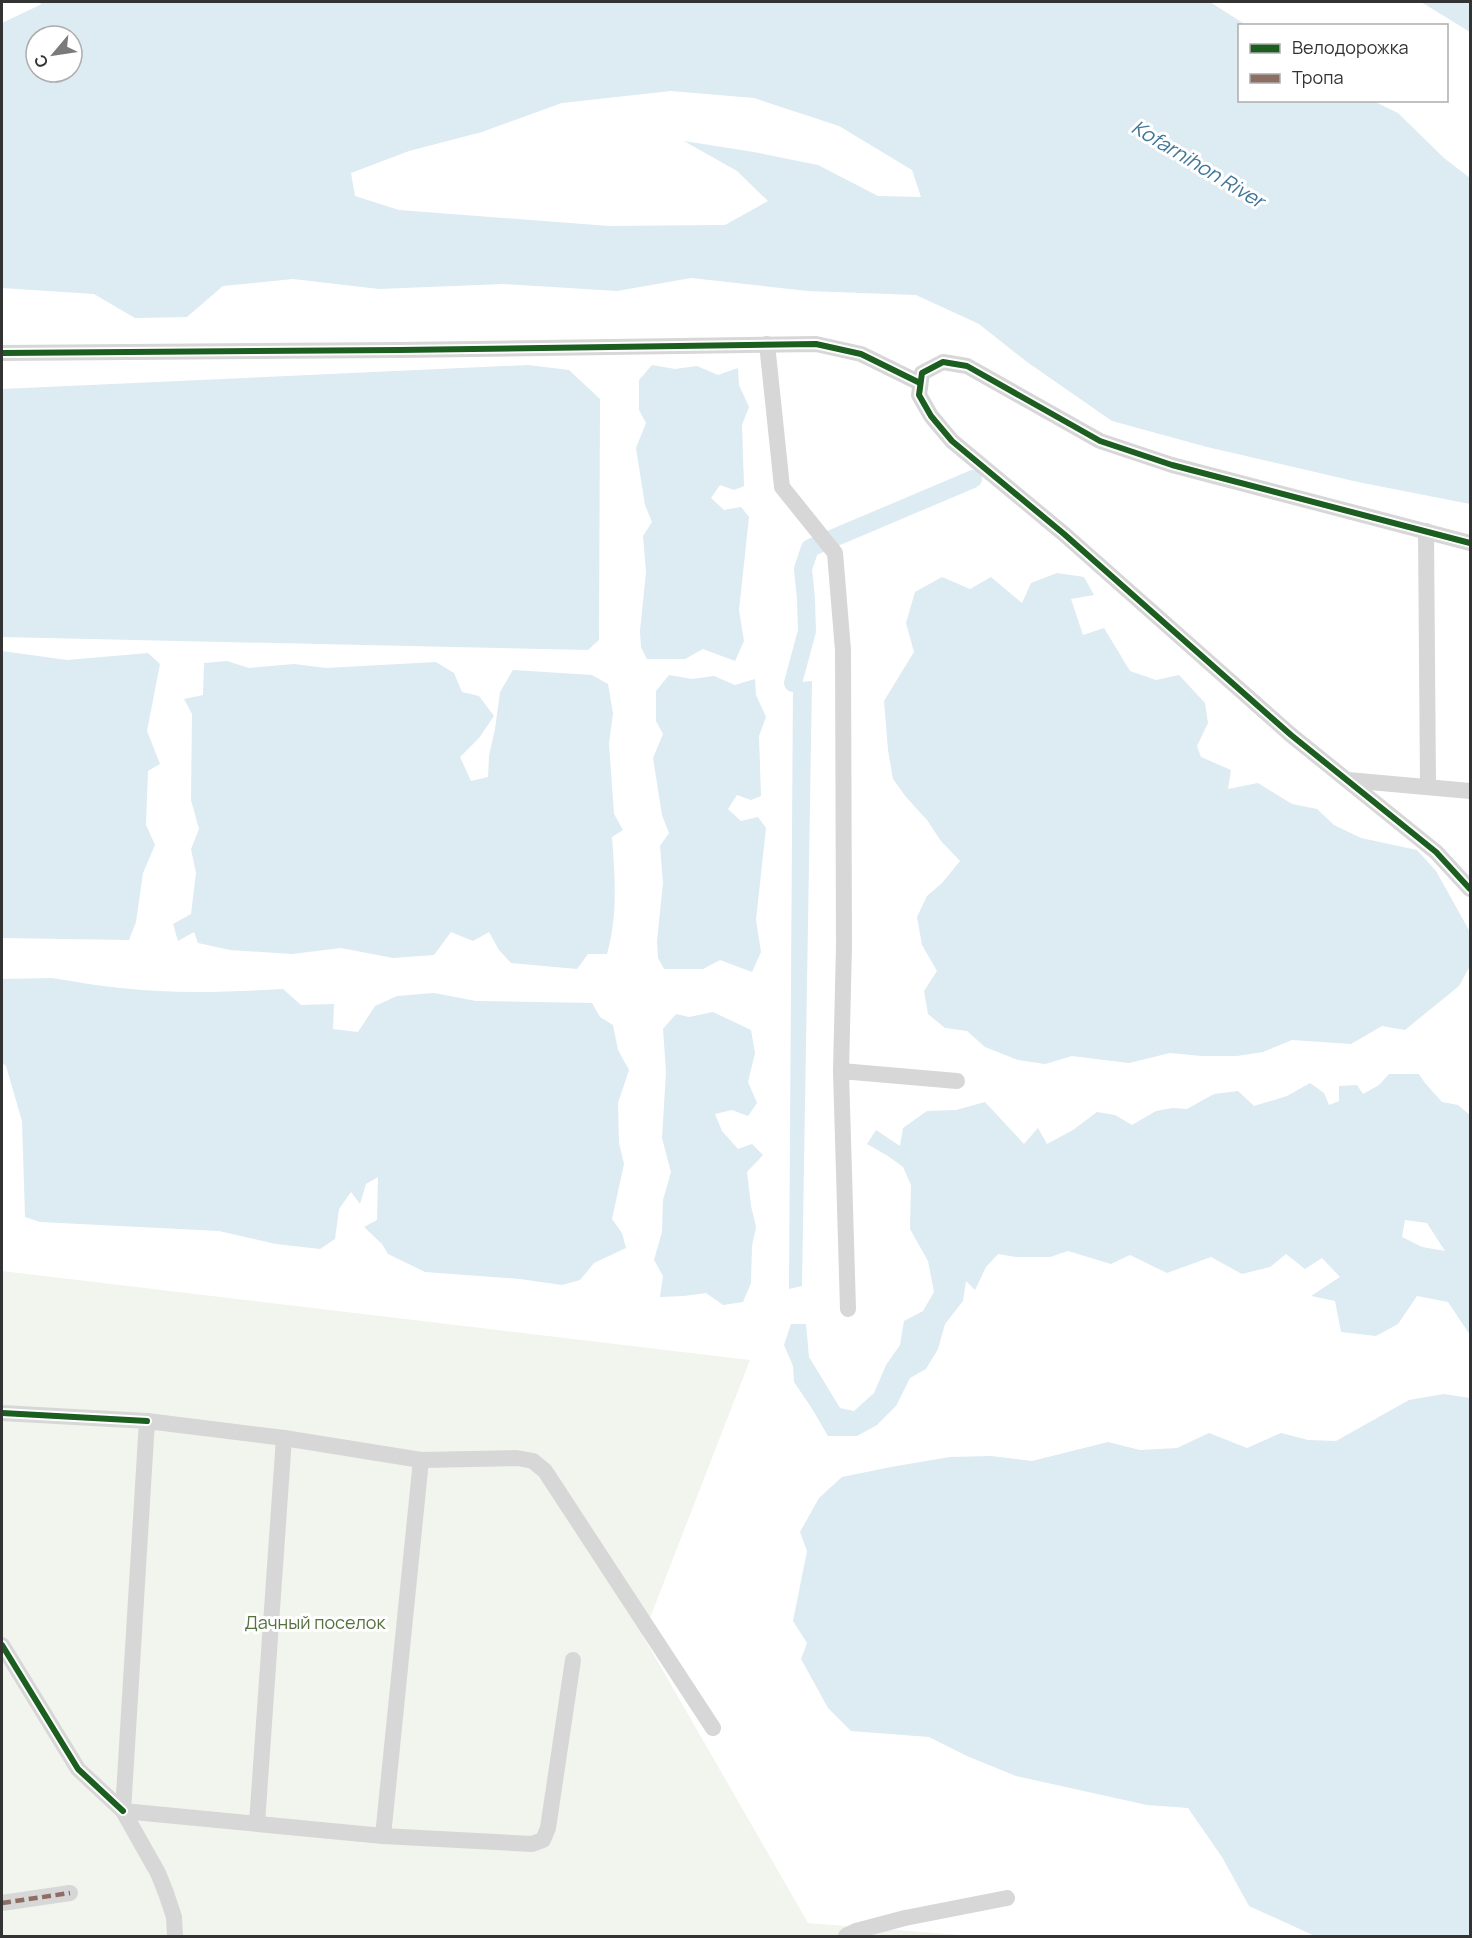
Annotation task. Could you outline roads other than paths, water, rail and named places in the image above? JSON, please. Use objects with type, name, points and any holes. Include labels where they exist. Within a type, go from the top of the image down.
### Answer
[{"type":"street","points":[[767,344],[782,487],[835,553],[843,651],[844,946],[841,1071],[848,1309]]},
{"type":"street","points":[[2,353],[816,344],[861,354],[920,383]]},
{"type":"street","points":[[1470,543],[1172,465],[1100,441],[967,366],[943,362],[922,372],[919,395],[952,441],[1072,542],[1291,735],[1436,852],[1470,889]]},
{"type":"street","points":[[1426,531],[1428,786]]},
{"type":"street","points":[[1348,780],[1470,791]]},
{"type":"street","points":[[841,1071],[957,1081]]},
{"type":"street","points":[[2,1413],[147,1421],[284,1438],[421,1460],[517,1458],[533,1461],[545,1471],[713,1728]]},
{"type":"street","points":[[123,1811],[147,1421]]},
{"type":"street","points":[[258,1823],[284,1438]]},
{"type":"street","points":[[383,1836],[421,1460]]},
{"type":"street","points":[[2,1645],[78,1769],[123,1811],[158,1873],[174,1917],[175,1936]]},
{"type":"street","points":[[123,1811],[383,1836],[532,1844],[543,1840],[548,1828],[573,1660]]},
{"type":"street","points":[[2,1903],[70,1893]]},
{"type":"street","points":[[846,1936],[856,1931],[905,1918],[1007,1898]]},
{"type":"water","name":"Kofarnihon River","points":[[35,2],[1210,2],[1244,24],[1238,24],[1238,102],[1375,102],[1398,113],[1444,158],[1470,178],[1470,504],[1358,482],[1207,447],[1112,421],[1027,362],[979,324],[916,295],[808,291],[691,278],[617,291],[503,284],[379,289],[293,279],[223,286],[187,317],[135,318],[94,294],[2,288],[2,23],[42,4]],"holes":[[[671,91],[754,98],[839,126],[912,170],[921,197],[878,196],[818,165],[684,141],[737,171],[768,201],[725,225],[609,226],[399,210],[355,196],[351,173],[409,151],[482,132],[562,103]]]},
{"type":"water","points":[[1421,2],[1470,2],[1470,32]]},
{"type":"water","points":[[528,365],[569,370],[600,399],[599,640],[588,650],[2,637],[2,389]]},
{"type":"water","points":[[652,365],[675,369],[697,366],[718,375],[738,368],[739,385],[749,407],[742,425],[744,486],[734,490],[720,485],[711,498],[724,510],[741,507],[749,517],[739,610],[744,641],[735,661],[703,649],[685,659],[647,659],[641,647],[640,631],[646,572],[643,536],[652,522],[645,505],[636,448],[646,423],[639,410],[639,380]]},
{"type":"water","points":[[1057,573],[1084,577],[1094,595],[1071,599],[1083,635],[1104,628],[1130,671],[1156,680],[1179,675],[1205,703],[1208,723],[1197,746],[1201,757],[1231,770],[1228,789],[1258,783],[1292,804],[1317,809],[1334,825],[1361,838],[1417,850],[1436,871],[1470,932],[1470,966],[1459,986],[1405,1030],[1382,1026],[1351,1044],[1292,1040],[1263,1052],[1237,1056],[1170,1053],[1129,1063],[1072,1056],[1045,1064],[1018,1060],[985,1047],[967,1031],[945,1028],[928,1014],[924,991],[937,971],[922,945],[917,917],[927,896],[942,883],[960,861],[941,841],[893,779],[888,750],[884,701],[914,652],[906,623],[915,592],[942,577],[970,589],[991,577],[1022,603],[1031,583]]},
{"type":"water","points":[[2,651],[67,660],[148,653],[160,664],[147,731],[160,764],[148,771],[146,825],[155,845],[143,873],[136,922],[129,940],[2,938]]},
{"type":"water","points":[[227,661],[249,668],[294,664],[326,668],[436,662],[454,673],[462,692],[479,696],[494,716],[479,738],[460,757],[471,781],[488,777],[489,756],[500,692],[513,670],[592,675],[608,684],[613,713],[609,744],[614,814],[623,830],[612,837],[614,910],[607,954],[588,954],[577,969],[511,963],[499,950],[489,932],[473,941],[451,932],[434,955],[393,958],[341,948],[292,954],[230,950],[198,943],[194,932],[178,941],[173,924],[191,914],[196,873],[191,849],[199,829],[191,800],[192,714],[184,699],[203,695],[204,663]]},
{"type":"water","points":[[669,675],[692,679],[714,676],[735,685],[755,679],[756,695],[766,717],[759,736],[761,796],[751,800],[737,795],[728,809],[741,821],[758,817],[766,828],[756,920],[761,952],[752,972],[720,960],[703,969],[664,969],[658,958],[657,941],[663,883],[660,846],[669,833],[662,815],[653,758],[663,734],[656,721],[656,691]]},
{"type":"water","points":[[812,681],[802,1286],[789,1289],[793,683]]},
{"type":"water","points":[[51,978],[111,987],[181,992],[283,989],[301,1005],[334,1004],[333,1029],[358,1032],[375,1006],[397,996],[434,993],[476,1001],[592,1003],[600,1017],[613,1025],[618,1050],[629,1070],[618,1103],[619,1143],[624,1164],[612,1219],[622,1233],[626,1248],[594,1263],[580,1280],[562,1285],[520,1279],[425,1272],[388,1254],[382,1244],[364,1227],[377,1220],[378,1177],[366,1184],[360,1204],[351,1192],[339,1209],[335,1239],[320,1249],[276,1244],[219,1231],[40,1222],[25,1217],[22,1121],[6,1066],[2,1063],[2,979]]},
{"type":"water","points":[[713,1012],[751,1030],[755,1053],[748,1082],[757,1103],[748,1116],[732,1110],[715,1114],[722,1131],[738,1149],[752,1144],[763,1155],[747,1172],[756,1227],[752,1246],[751,1283],[743,1302],[723,1305],[706,1293],[660,1297],[663,1276],[654,1260],[662,1232],[663,1200],[671,1172],[662,1138],[666,1072],[663,1029],[676,1014],[689,1017]]},
{"type":"water","points":[[1389,1074],[1419,1074],[1442,1102],[1458,1105],[1470,1115],[1470,1335],[1448,1302],[1417,1296],[1398,1324],[1376,1336],[1341,1332],[1335,1301],[1311,1296],[1340,1277],[1322,1258],[1305,1269],[1286,1254],[1270,1267],[1242,1274],[1211,1257],[1167,1273],[1130,1255],[1111,1264],[1068,1251],[1050,1257],[1016,1257],[998,1254],[986,1267],[975,1290],[966,1281],[963,1301],[945,1324],[938,1349],[926,1369],[910,1378],[896,1406],[877,1425],[857,1436],[828,1436],[794,1382],[793,1366],[784,1345],[791,1324],[806,1324],[809,1357],[840,1408],[854,1411],[874,1393],[886,1365],[900,1345],[904,1321],[923,1311],[934,1292],[928,1261],[910,1229],[911,1185],[903,1167],[867,1144],[876,1130],[900,1146],[903,1128],[927,1111],[956,1110],[985,1102],[1024,1144],[1038,1128],[1047,1144],[1073,1130],[1097,1112],[1115,1115],[1132,1125],[1156,1111],[1173,1108],[1187,1109],[1214,1094],[1238,1091],[1254,1106],[1287,1096],[1310,1083],[1324,1093],[1329,1105],[1339,1101],[1339,1086],[1357,1085],[1363,1094],[1379,1085]],"holes":[[[1405,1220],[1427,1223],[1445,1251],[1422,1247],[1402,1237]]]},
{"type":"water","points":[[1444,1394],[1470,1398],[1470,1936],[1315,1936],[1249,1906],[1222,1857],[1188,1808],[1147,1805],[1016,1776],[929,1737],[851,1731],[828,1708],[801,1659],[807,1643],[793,1621],[807,1551],[800,1532],[819,1498],[842,1477],[950,1457],[991,1456],[1032,1461],[1108,1442],[1140,1450],[1177,1448],[1209,1433],[1247,1448],[1281,1433],[1308,1440],[1336,1441],[1409,1400]]},
{"type":"waterway","points":[[793,683],[807,631],[803,569],[810,548],[973,479]]},
{"type":"park label","name":"Дачный поселок","points":[[315,1623]]}]
